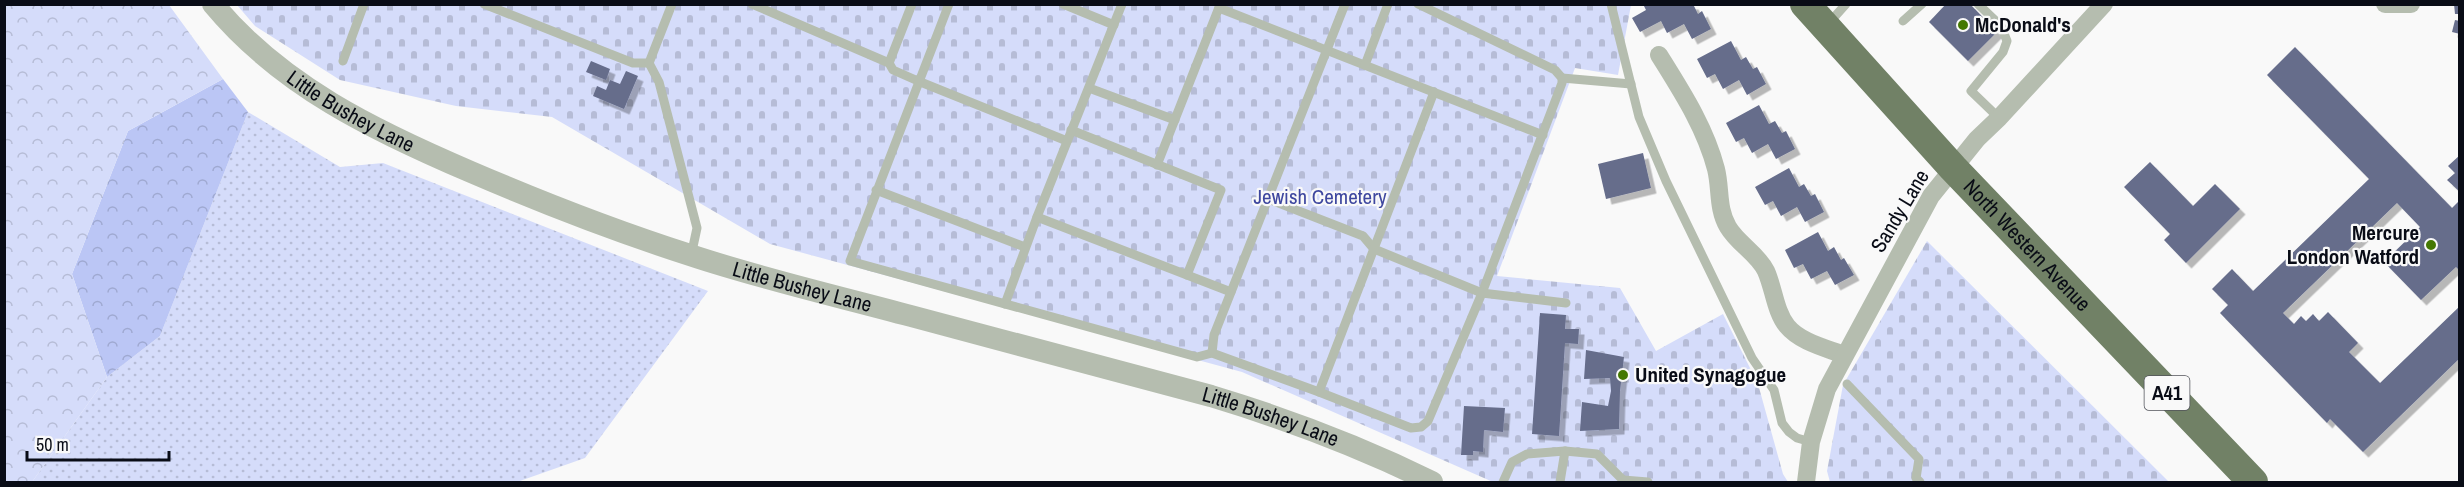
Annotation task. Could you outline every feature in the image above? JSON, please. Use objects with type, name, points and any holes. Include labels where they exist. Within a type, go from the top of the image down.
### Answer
[{"type":"highway","name":"North Western Avenue","points":[[1805,4],[1953,168],[2253,483]]},
{"type":"street","name":"Little Bushey Lane","points":[[213,4],[239,33],[296,82],[367,123],[550,207],[691,256],[1271,414],[1392,463],[1432,483]]},
{"type":"street","name":"Sandy Lane","points":[[1806,483],[1811,442],[1827,389],[1931,196],[1977,139],[2104,4]]},
{"type":"street","points":[[2385,4],[2411,4]]},
{"type":"street","points":[[1659,55],[1696,116],[1716,171],[1720,209],[1728,227],[1764,268],[1786,325],[1796,335],[1844,355]]},
{"type":"lane","points":[[342,61],[364,4]]},
{"type":"lane","points":[[484,4],[633,63],[649,63]]},
{"type":"lane","points":[[672,4],[649,63],[659,82],[697,228],[691,256]]},
{"type":"lane","points":[[752,4],[888,63],[893,70],[918,81],[1067,141]]},
{"type":"lane","points":[[888,63],[912,4]]},
{"type":"lane","points":[[949,4],[850,261],[1197,357],[1212,353],[1411,428],[1421,427],[1428,421],[1482,293],[1562,78]]},
{"type":"lane","points":[[1063,4],[1114,25]]},
{"type":"lane","points":[[1005,304],[1025,247],[1122,4]]},
{"type":"lane","points":[[1212,353],[1214,336],[1345,4]]},
{"type":"lane","points":[[1365,65],[1389,4]]},
{"type":"lane","points":[[1418,4],[1555,70],[1562,78],[1631,84]]},
{"type":"lane","points":[[1611,4],[1639,117],[1666,181],[1752,358],[1774,390],[1782,423],[1797,438],[1811,442]]},
{"type":"lane","points":[[1825,26],[1845,4]]},
{"type":"lane","points":[[1903,21],[1922,4]]},
{"type":"lane","points":[[1978,4],[2001,27],[2007,41],[2003,52],[1971,90],[1999,118]]},
{"type":"lane","points":[[1157,165],[1220,6],[1327,51],[1542,135]]},
{"type":"lane","points":[[1089,88],[1175,120]]},
{"type":"lane","points":[[1319,392],[1434,92]]},
{"type":"lane","points":[[1071,130],[1221,190],[1187,275]]},
{"type":"lane","points":[[876,190],[1025,247]]},
{"type":"lane","points":[[1268,199],[1363,236],[1374,249],[1482,293],[1566,303]]},
{"type":"lane","points":[[1037,217],[1231,292]]},
{"type":"lane","points":[[1847,384],[1919,459],[1916,478],[1920,483]]},
{"type":"lane","points":[[1560,483],[1565,451]]},
{"type":"lane","points":[[1503,483],[1512,462],[1527,454],[1565,451],[1597,454],[1624,481],[1648,483]]},
{"type":"green space","points":[[4,5],[169,5],[223,79],[128,131],[72,274],[107,377],[32,482],[5,482]]},
{"type":"green space","name":"Jewish Cemetery","points":[[237,5],[1631,5],[1618,75],[1575,68],[1497,276],[1620,288],[1656,351],[1723,314],[1758,384],[1783,474],[1788,482],[1493,482],[1242,372],[770,244],[552,117],[456,106],[340,80],[255,26]]},
{"type":"green space","points":[[223,79],[248,112],[160,336],[107,377],[72,274],[128,131]]},
{"type":"green space","points":[[248,112],[340,167],[383,163],[708,291],[585,458],[517,482],[32,482],[107,377],[160,336]]},
{"type":"green space","points":[[1927,241],[2169,482],[1830,482],[1827,471],[1843,385]]},
{"type":"building","points":[[1643,4],[1693,4],[1698,14],[1702,11],[1711,29],[1692,39],[1684,24],[1667,33],[1661,21],[1640,32],[1632,18],[1646,10]]},
{"type":"building","points":[[1946,4],[1970,4],[1997,32],[1968,61],[1929,22]]},
{"type":"building","points":[[2454,4],[2460,4],[2460,14],[2455,14]]},
{"type":"building","points":[[2455,20],[2460,21],[2460,34],[2452,32]]},
{"type":"building","points":[[1731,41],[1741,60],[1746,57],[1753,69],[1757,67],[1766,84],[1747,95],[1739,80],[1723,89],[1715,74],[1707,78],[1697,59]]},
{"type":"building","name":"Mercure London Watford","points":[[2295,47],[2452,208],[2460,200],[2458,213],[2460,215],[2460,271],[2456,267],[2421,300],[2384,262],[2420,227],[2397,203],[2283,313],[2294,324],[2301,316],[2306,321],[2313,314],[2319,321],[2328,312],[2358,343],[2349,352],[2380,383],[2460,306],[2460,358],[2363,452],[2330,419],[2327,423],[2220,313],[2228,305],[2212,289],[2232,269],[2253,291],[2369,179],[2267,75]]},
{"type":"building","points":[[591,61],[610,69],[606,80],[586,72]]},
{"type":"building","points":[[626,71],[638,76],[624,109],[593,96],[597,86],[606,90],[610,80],[620,84]]},
{"type":"building","points":[[1759,105],[1769,124],[1775,121],[1782,133],[1786,131],[1795,149],[1776,159],[1768,144],[1752,153],[1744,138],[1736,142],[1726,123]]},
{"type":"building","points":[[1643,153],[1651,188],[1606,199],[1598,164]]},
{"type":"building","name":"Mercure London Watford","points":[[2460,155],[2460,192],[2447,180],[2455,173],[2448,166]]},
{"type":"building","points":[[2150,162],[2193,206],[2215,184],[2240,209],[2186,263],[2164,240],[2170,234],[2124,187]]},
{"type":"building","points":[[1789,168],[1799,187],[1804,184],[1811,196],[1815,194],[1824,212],[1805,222],[1797,207],[1781,216],[1773,201],[1765,205],[1755,187]]},
{"type":"building","points":[[1818,232],[1828,251],[1834,247],[1841,260],[1844,258],[1854,275],[1835,285],[1827,271],[1811,279],[1803,264],[1794,268],[1785,250]]},
{"type":"building","points":[[1540,313],[1566,315],[1565,329],[1579,329],[1578,344],[1565,343],[1559,436],[1532,434]]},
{"type":"building","points":[[1586,350],[1624,357],[1619,429],[1580,431],[1582,402],[1608,406],[1611,391],[1610,378],[1584,379]]},
{"type":"building","points":[[1464,406],[1505,408],[1503,432],[1484,430],[1483,452],[1473,451],[1473,455],[1461,455]]},
{"type":"place","name":"McDonald's","points":[[1963,25]]},
{"type":"place","name":"Mercure London Watford","points":[[2431,245]]},
{"type":"place","name":"United Synagogue","points":[[1623,375]]}]
